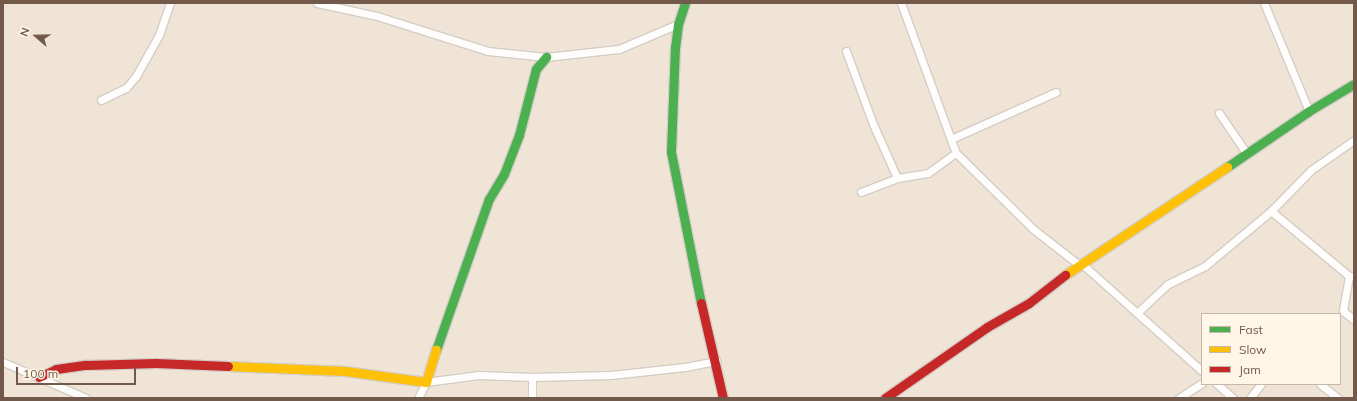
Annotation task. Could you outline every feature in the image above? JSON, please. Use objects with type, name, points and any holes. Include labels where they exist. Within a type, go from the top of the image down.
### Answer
[{"type":"street","points":[[101,100],[126,88],[136,76],[159,35],[170,3]]},
{"type":"street","points":[[317,3],[378,16],[488,51],[546,57],[619,48],[678,24]]},
{"type":"street","points":[[685,3],[678,24],[672,84],[671,152],[692,263],[716,361],[723,398]]},
{"type":"street","points":[[901,3],[956,153],[1033,229],[1080,263],[1201,370]]},
{"type":"street","points":[[1264,3],[1309,111]]},
{"type":"street","points":[[846,51],[873,124],[897,178]]},
{"type":"street","points":[[418,398],[426,382],[454,294],[489,199],[504,174],[519,135],[536,70],[546,57]]},
{"type":"street","points":[[885,398],[987,327],[1029,303],[1080,263],[1131,233],[1151,216],[1176,202],[1309,111],[1354,84]]},
{"type":"street","points":[[951,139],[1056,92]]},
{"type":"street","points":[[1219,113],[1247,154]]},
{"type":"street","points":[[1137,313],[1168,284],[1205,266],[1271,211],[1311,170],[1354,140]]},
{"type":"street","points":[[862,192],[897,178],[928,173],[956,153]]},
{"type":"street","points":[[1271,211],[1352,276],[1343,311],[1354,320]]},
{"type":"street","points":[[39,377],[56,369],[86,365],[210,363],[345,371],[426,382],[479,375],[532,377],[611,375],[716,361]]},
{"type":"street","points":[[3,362],[86,398]]},
{"type":"street","points":[[532,377],[532,398]]},
{"type":"street","points":[[1179,398],[1201,384]]},
{"type":"street","points":[[1218,385],[1233,398]]},
{"type":"street","points":[[1250,398],[1260,385]]},
{"type":"street","points":[[1321,385],[1338,398]]},
{"type":"shaded area","points":[[3,3],[1354,3],[1354,398],[3,398]]},
{"type":"traffic: fast","points":[[685,3],[678,24],[675,47],[671,152],[701,303]]},
{"type":"traffic: fast","points":[[436,350],[489,199],[504,174],[519,135],[536,69],[546,57]]},
{"type":"traffic: fast","points":[[1227,167],[1309,111],[1354,84]]},
{"type":"traffic: slow","points":[[1065,275],[1227,167]]},
{"type":"traffic: slow","points":[[228,366],[345,371],[426,382],[436,350]]},
{"type":"traffic: jam","points":[[885,398],[987,327],[1029,303],[1065,275]]},
{"type":"traffic: jam","points":[[701,303],[723,398]]},
{"type":"traffic: jam","points":[[39,377],[56,369],[86,365],[156,363],[228,366]]}]
